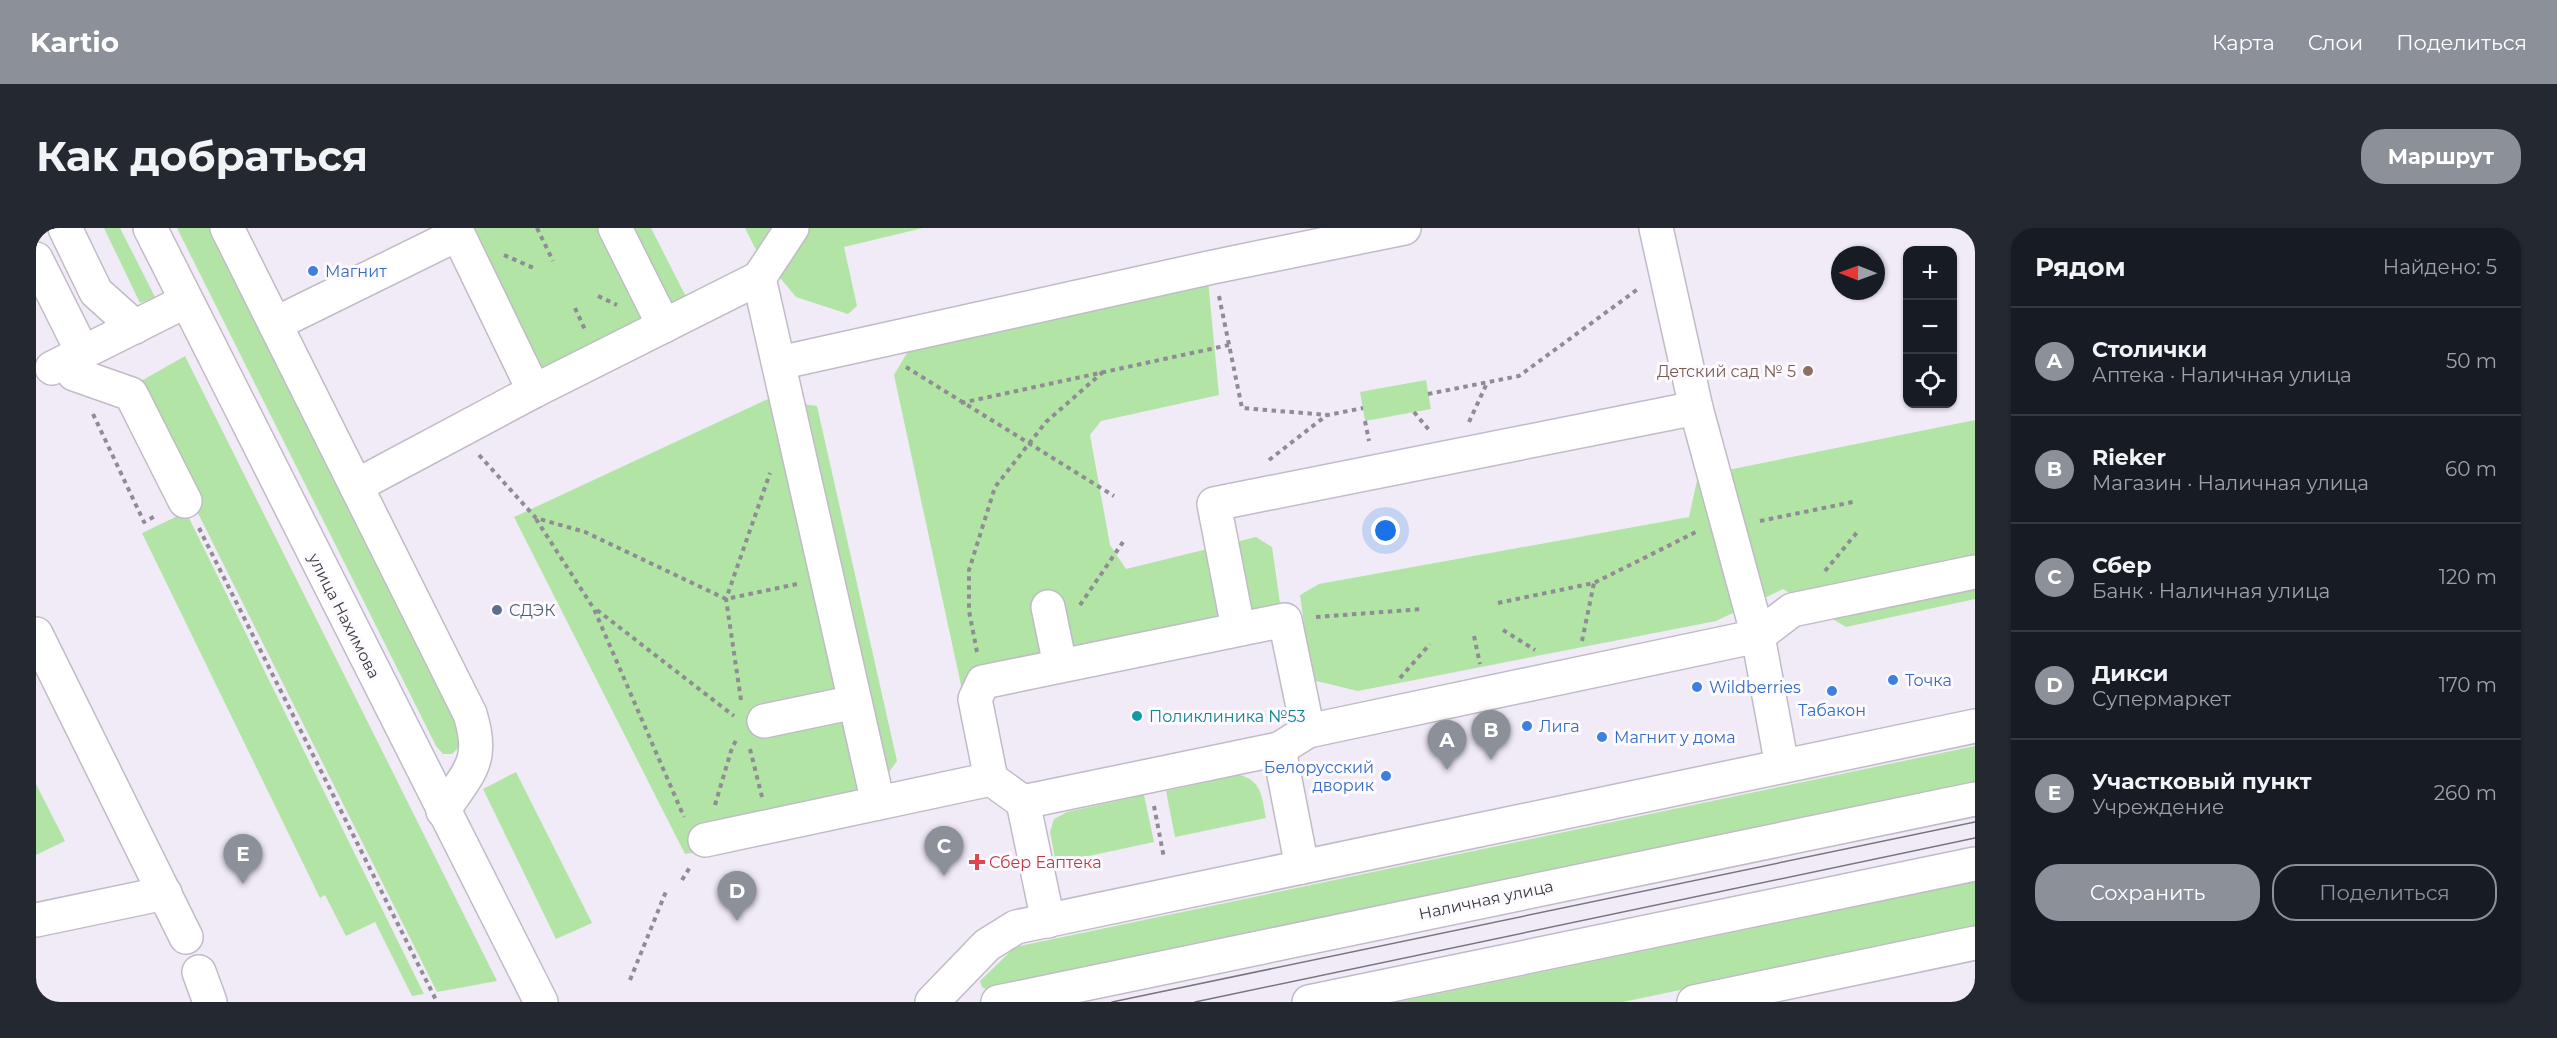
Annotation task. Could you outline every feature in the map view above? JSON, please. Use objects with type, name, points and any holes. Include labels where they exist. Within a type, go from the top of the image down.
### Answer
[{"type":"street","points":[[65,228],[96,292],[135,327]]},
{"type":"street","name":"улица Нахимова","points":[[150,228],[541,1002]]},
{"type":"street","points":[[226,228],[470,714],[478,739],[474,764],[443,811]]},
{"type":"street","points":[[615,228],[664,326]]},
{"type":"street","points":[[356,486],[534,392],[759,278],[792,228]]},
{"type":"street","points":[[779,363],[1213,267],[1404,228]]},
{"type":"street","points":[[1656,228],[1696,408],[1758,636],[1782,766]]},
{"type":"street","points":[[275,324],[464,231],[534,392]]},
{"type":"street","points":[[40,276],[69,364],[131,394],[185,501]]},
{"type":"street","points":[[759,278],[878,804]]},
{"type":"street","points":[[69,364],[186,301]]},
{"type":"street","points":[[1238,628],[1214,504],[1696,408]]},
{"type":"street","points":[[1023,802],[1279,749],[1308,731],[1758,636],[1792,610],[1975,572]]},
{"type":"street","points":[[1048,607],[1058,653]]},
{"type":"street","points":[[1048,921],[1023,802],[991,779],[975,699],[983,682],[1058,653],[1286,620],[1308,731]]},
{"type":"street","points":[[36,634],[186,937]]},
{"type":"street","points":[[746,724],[855,702]]},
{"type":"street","points":[[932,1002],[987,945],[1016,927],[1975,726]]},
{"type":"street","points":[[1279,749],[1302,867]]},
{"type":"street","points":[[705,840],[991,779]]},
{"type":"street","name":"Наличная улица","points":[[998,1002],[1975,799]]},
{"type":"street","points":[[1309,1002],[1975,864]]},
{"type":"street","points":[[36,920],[165,894]]},
{"type":"street","points":[[1694,1002],[1812,990],[1975,943]]},
{"type":"street","points":[[199,972],[210,1002]]},
{"type":"path","points":[[537,228],[553,261]]},
{"type":"path","points":[[1213,267],[1242,408],[1328,415],[1363,408]]},
{"type":"path","points":[[1428,394],[1519,376],[1665,269]]},
{"type":"path","points":[[870,343],[961,403],[1114,496]]},
{"type":"path","points":[[961,403],[1229,345]]},
{"type":"path","points":[[69,364],[144,522],[185,501],[437,1002]]},
{"type":"path","points":[[983,682],[969,611],[969,570],[995,487],[1046,422],[1104,371]]},
{"type":"path","points":[[1264,463],[1328,415]]},
{"type":"path","points":[[459,432],[536,518],[594,609],[682,815],[705,840]]},
{"type":"path","points":[[769,827],[746,724],[726,599],[771,469]]},
{"type":"path","points":[[1498,603],[1594,583],[1725,518],[1756,522],[1853,502]]},
{"type":"path","points":[[536,518],[585,532],[726,599],[827,578]]},
{"type":"path","points":[[1058,653],[1124,542]]},
{"type":"path","points":[[1575,675],[1594,583]]},
{"type":"path","points":[[594,609],[746,724]]},
{"type":"path","points":[[1286,620],[1423,609]]},
{"type":"path","points":[[705,840],[731,751],[746,724]]},
{"type":"path","points":[[1148,776],[1164,858]]},
{"type":"path","points":[[630,980],[667,889]]},
{"type":"green space","points":[[104,228],[120,228],[155,297],[140,303]]},
{"type":"green space","points":[[177,228],[210,228],[455,721],[459,737],[458,748],[452,754],[443,754],[436,746]]},
{"type":"green space","points":[[438,228],[651,228],[700,324],[532,411]]},
{"type":"green space","points":[[745,228],[923,228],[844,247],[857,306],[848,314],[796,297],[755,248]]},
{"type":"green space","points":[[1208,280],[1219,395],[1101,421],[1090,435],[1110,545],[1126,569],[1256,537],[1272,547],[1281,610],[964,699],[894,375],[928,317]]},
{"type":"green space","points":[[185,356],[497,981],[437,992],[134,385]]},
{"type":"green space","points":[[1426,380],[1431,409],[1365,421],[1360,392]]},
{"type":"green space","points":[[768,399],[817,406],[897,761],[850,826],[685,854],[514,517]]},
{"type":"green space","points":[[1975,420],[1975,599],[1846,627],[1783,589],[1716,621],[1358,691],[1312,680],[1300,595],[1319,584],[1689,517],[1698,476]]},
{"type":"green space","points":[[186,512],[424,994],[412,996],[375,922],[346,936],[325,895],[320,898],[142,533]]},
{"type":"green space","points":[[1975,746],[1975,783],[987,990],[982,987],[980,981],[1015,947]]},
{"type":"green space","points":[[516,772],[592,923],[556,939],[483,789]]},
{"type":"green space","points":[[1239,775],[1247,777],[1257,786],[1262,797],[1266,818],[1175,837],[1166,791]]},
{"type":"green space","points":[[36,784],[65,841],[36,855]]},
{"type":"green space","points":[[1144,795],[1154,842],[1056,863],[1050,832],[1054,819],[1067,812]]},
{"type":"green space","points":[[1975,882],[1975,928],[1623,1002],[1398,1002]]},
{"type":"tram line","points":[[1112,1002],[1975,822]]},
{"type":"tram line","points":[[1195,1002],[1975,838]]},
{"type":"place","name":"Магнит","points":[[313,271]]},
{"type":"place","name":"Детский сад № 5","points":[[1808,371]]},
{"type":"place","name":"СДЭК","points":[[497,610]]},
{"type":"place","name":"Точка","points":[[1893,680]]},
{"type":"place","name":"Wildberries","points":[[1697,687]]},
{"type":"place","name":"Табакон","points":[[1832,691]]},
{"type":"place","name":"Поликлиника №53","points":[[1137,716]]},
{"type":"place","name":"Лига","points":[[1527,726]]},
{"type":"place","name":"Магнит у дома","points":[[1602,737]]},
{"type":"place","name":"Rieker","points":[[1491,760]]},
{"type":"place","name":"Столички","points":[[1447,770]]},
{"type":"place","name":"Белорусский дворик","points":[[1386,776]]},
{"type":"place","name":"Сбер Еаптека","points":[[977,862]]},
{"type":"place","name":"Сбер","points":[[944,876]]},
{"type":"place","name":"Участковый пункт","points":[[243,884]]},
{"type":"place","name":"Дикси","points":[[737,921]]}]
